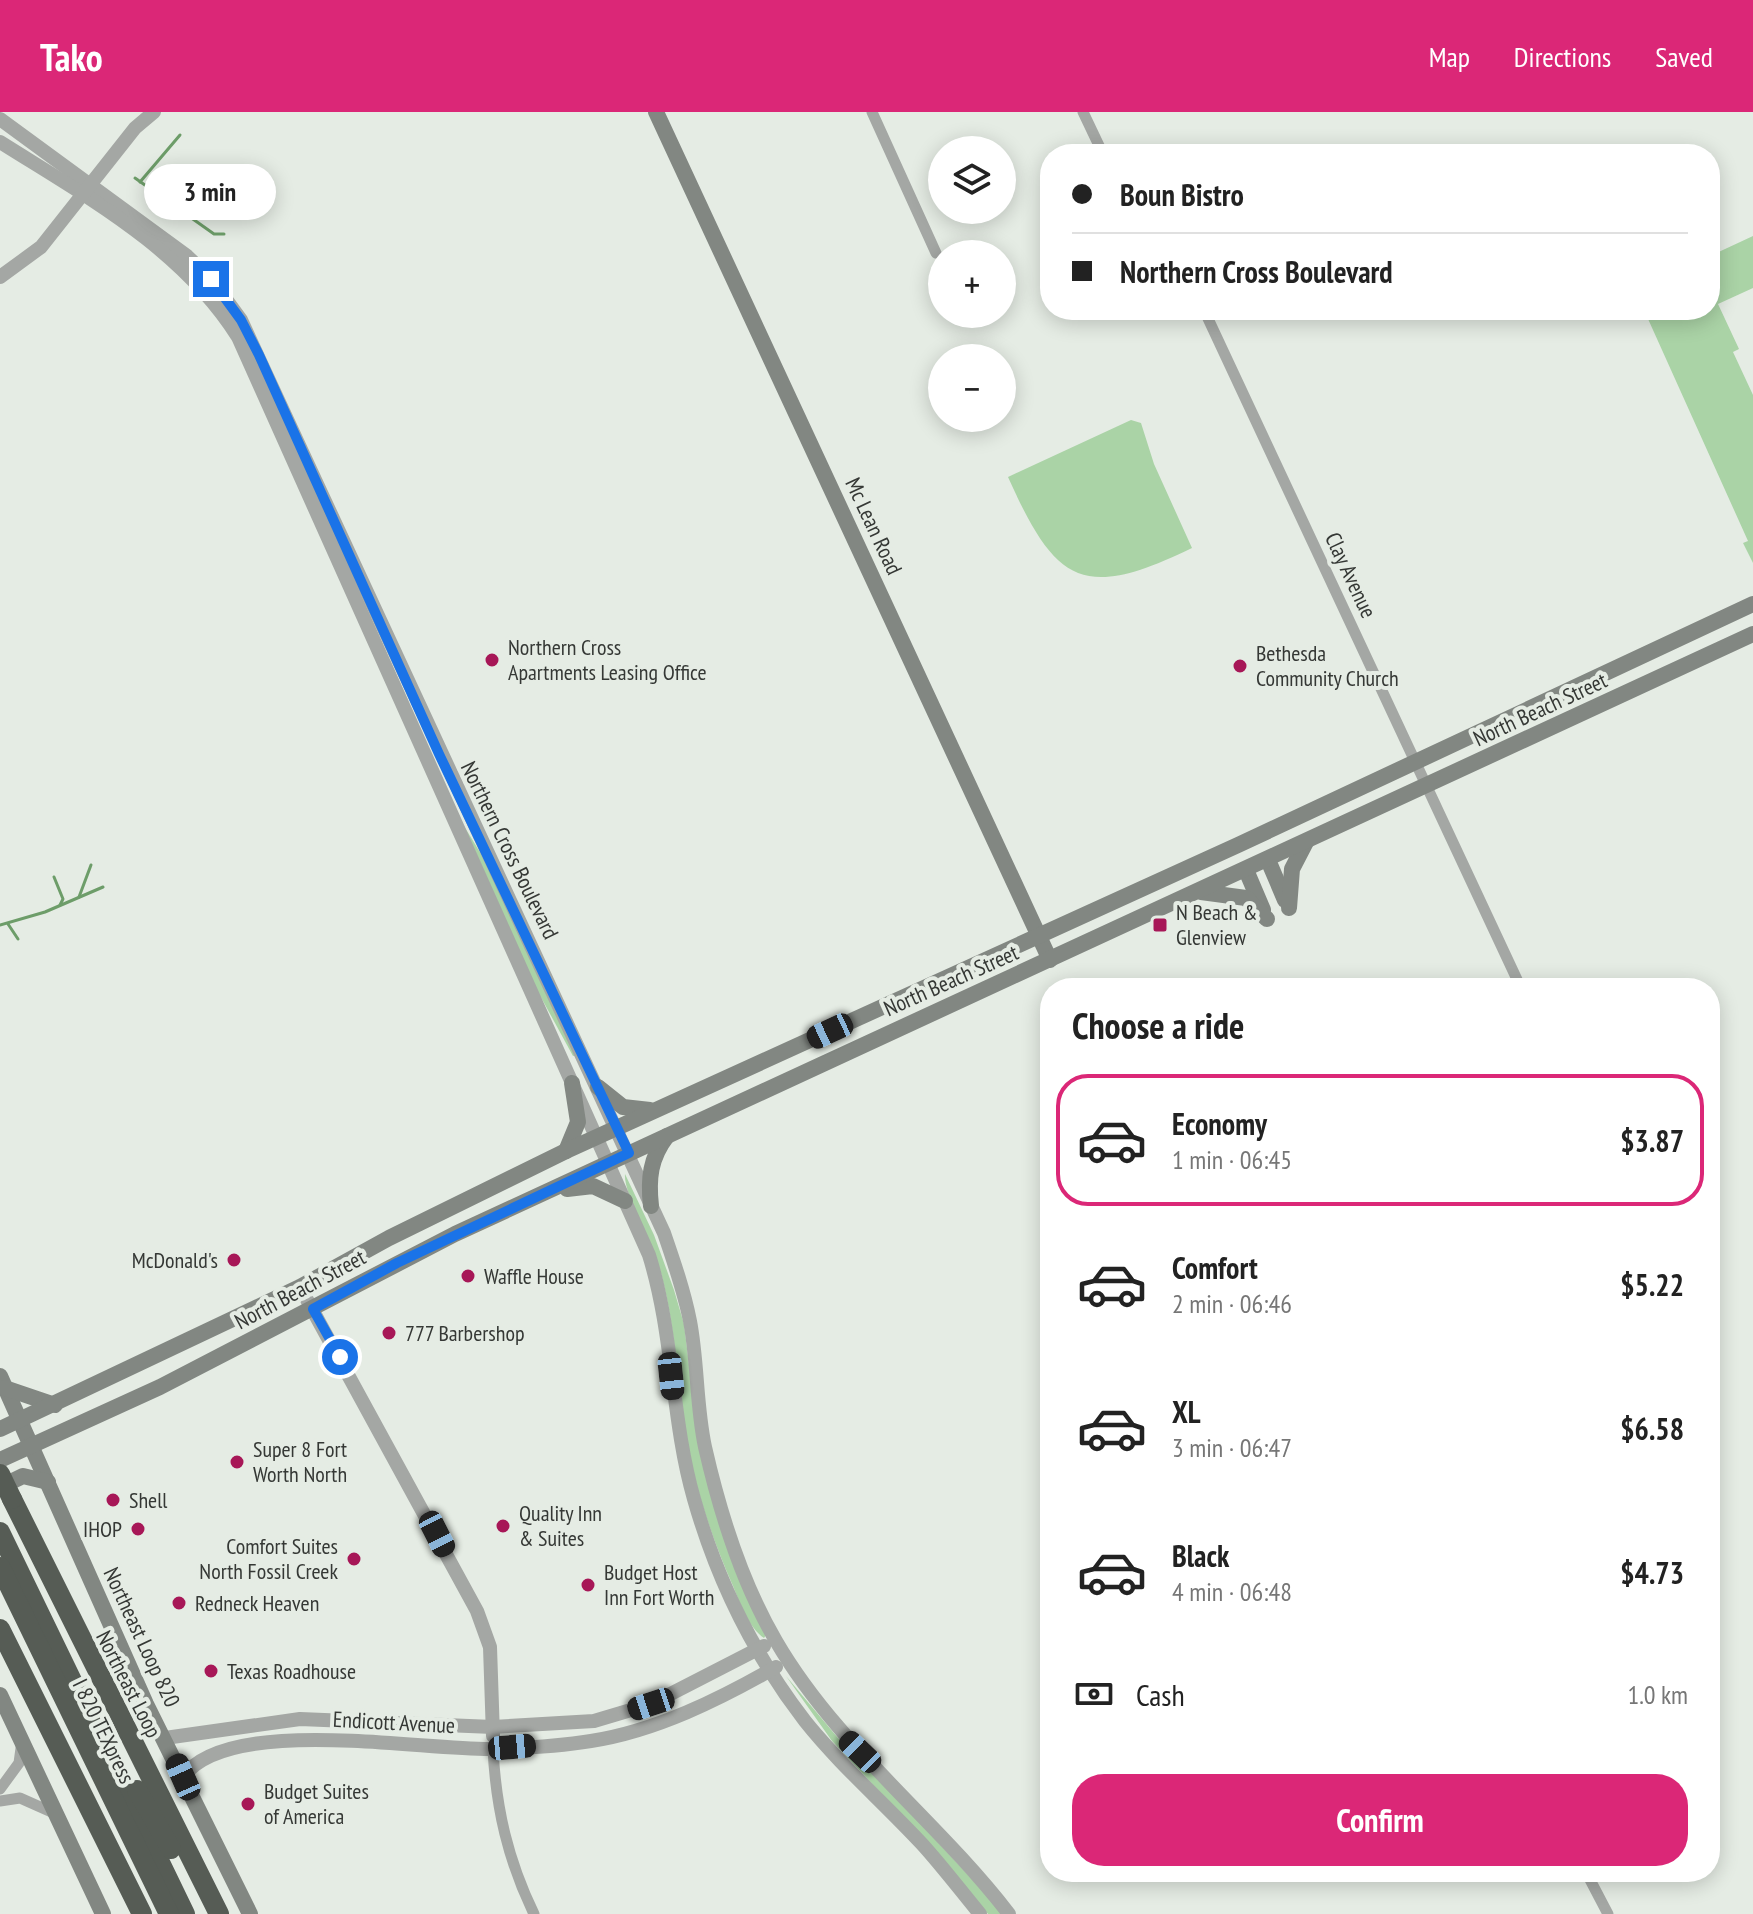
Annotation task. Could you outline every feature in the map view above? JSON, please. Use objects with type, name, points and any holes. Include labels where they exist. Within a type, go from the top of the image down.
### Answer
[{"type":"highway","name":"Northeast Loop","points":[[0,1474],[6,1493],[219,1914]]},
{"type":"highway","name":"I 820 TEXpress","points":[[0,1532],[185,1914]]},
{"type":"highway","name":"I 820 TEXpress","points":[[0,1567],[169,1914]]},
{"type":"highway","points":[[0,1629],[142,1914]]},
{"type":"highway","points":[[83,1708],[108,1740],[209,1914]]},
{"type":"highway","points":[[91,1817],[100,1860],[128,1914]]},
{"type":"main road","name":"Mc Lean Road","points":[[656,112],[1050,960]]},
{"type":"main road","name":"North Beach Street","points":[[0,1429],[300,1287],[389,1238],[566,1151],[1753,604]]},
{"type":"main road","name":"North Beach Street","points":[[0,1460],[313,1309],[397,1263],[668,1134],[1199,892],[1753,634]]},
{"type":"main road","points":[[1268,860],[1289,908],[1292,869],[1307,841]]},
{"type":"main road","points":[[1199,892],[1246,898],[1267,919],[1246,870]]},
{"type":"main road","points":[[566,1151],[578,1122],[572,1083]]},
{"type":"main road","points":[[598,1087],[633,1111],[659,1109]]},
{"type":"main road","points":[[651,1206],[651,1168],[656,1150],[668,1134]]},
{"type":"main road","points":[[534,1198],[593,1186],[625,1201]]},
{"type":"main road","points":[[2,1388],[55,1405]]},
{"type":"main road","name":"Northeast Loop 820","points":[[2,1388],[33,1446],[146,1704],[250,1914]]},
{"type":"main road","points":[[6,1493],[23,1476],[48,1482]]},
{"type":"main road","points":[[0,1695],[103,1914]]},
{"type":"street","points":[[0,277],[41,247],[135,128],[154,112]]},
{"type":"street","points":[[872,112],[930,240]]},
{"type":"street","points":[[1083,112],[1098,144]]},
{"type":"street","name":"Northern Cross Boulevard","points":[[0,119],[197,282],[238,337],[424,738],[598,1087],[664,1233],[690,1322],[696,1394],[714,1479],[742,1568],[775,1640],[848,1741],[902,1792],[985,1882],[1009,1914]]},
{"type":"street","name":"Northern Cross Boulevard","points":[[0,142],[88,189]]},
{"type":"street","name":"Clay Avenue","points":[[1209,320],[1516,978]]},
{"type":"street","name":"Northern Cross Boulevard","points":[[424,738],[658,1282],[676,1423],[695,1502],[718,1569],[756,1651],[844,1766],[923,1846],[980,1914]]},
{"type":"street","points":[[300,1287],[477,1611],[490,1647],[495,1791],[507,1851],[534,1914]]},
{"type":"street","name":"Endicott Avenue","points":[[165,1738],[300,1719],[493,1727],[572,1724],[622,1714],[700,1682],[775,1640]]},
{"type":"street","name":"Endicott Avenue","points":[[183,1777],[203,1757],[226,1749],[301,1740],[493,1749],[567,1744],[621,1735],[707,1703],[788,1660]]},
{"type":"street","points":[[300,1719],[301,1740]]},
{"type":"street","points":[[0,1789],[12,1777],[19,1763],[22,1740]]},
{"type":"street","points":[[0,1801],[20,1798],[57,1814]]},
{"type":"street","points":[[1591,1882],[1608,1914]]},
{"type":"green space","points":[[1753,236],[1753,288],[1720,303],[1720,251]]},
{"type":"green space","points":[[1720,308],[1739,349],[1733,352],[1753,395],[1753,563],[1743,543],[1748,541],[1649,320],[1720,320]]},
{"type":"green space","points":[[1131,420],[1141,423],[1154,464],[1192,548],[1155,565],[1124,574],[1099,577],[1077,572],[1059,560],[1042,541],[1008,477]]},
{"type":"green space","points":[[464,826],[481,854],[578,1055],[573,1056],[537,990]]},
{"type":"green space","points":[[625,1174],[654,1235],[674,1290],[684,1324],[697,1429],[766,1635],[764,1638],[749,1622],[742,1607],[704,1509],[688,1449],[673,1333],[662,1277],[629,1195]]},
{"type":"green space","points":[[786,1676],[838,1738],[851,1748],[1004,1914],[988,1914],[950,1867],[832,1741]]},
{"type":"waterway","points":[[140,182],[180,135]]},
{"type":"waterway","points":[[135,178],[214,234],[224,234]]},
{"type":"waterway","points":[[79,897],[91,865]]},
{"type":"waterway","points":[[54,877],[63,899],[60,905]]},
{"type":"waterway","points":[[0,925],[45,912],[103,887]]},
{"type":"waterway","points":[[8,924],[18,939]]},
{"type":"place","name":"Northern Cross Apartments Leasing Office","points":[[492,660]]},
{"type":"place","name":"Bethesda Community Church","points":[[1240,666]]},
{"type":"place","name":"N Beach & Glenview","points":[[1160,925]]},
{"type":"place","name":"McDonald's","points":[[234,1260]]},
{"type":"place","name":"Waffle House","points":[[468,1276]]},
{"type":"place","name":"777 Barbershop","points":[[389,1333]]},
{"type":"place","name":"Super 8 Fort Worth North","points":[[237,1462]]},
{"type":"place","name":"Shell","points":[[113,1500]]},
{"type":"place","name":"Quality Inn & Suites","points":[[503,1526]]},
{"type":"place","name":"IHOP","points":[[138,1529]]},
{"type":"place","name":"Comfort Suites North Fossil Creek","points":[[354,1559]]},
{"type":"place","name":"Budget Host Inn Fort Worth","points":[[588,1585]]},
{"type":"place","name":"Redneck Heaven","points":[[179,1603]]},
{"type":"place","name":"Texas Roadhouse","points":[[211,1671]]},
{"type":"place","name":"Budget Suites of America","points":[[248,1804]]},
{"type":"route","points":[[211,279],[241,320],[259,355],[439,754],[629,1153],[455,1234],[313,1309],[340,1357]]}]
